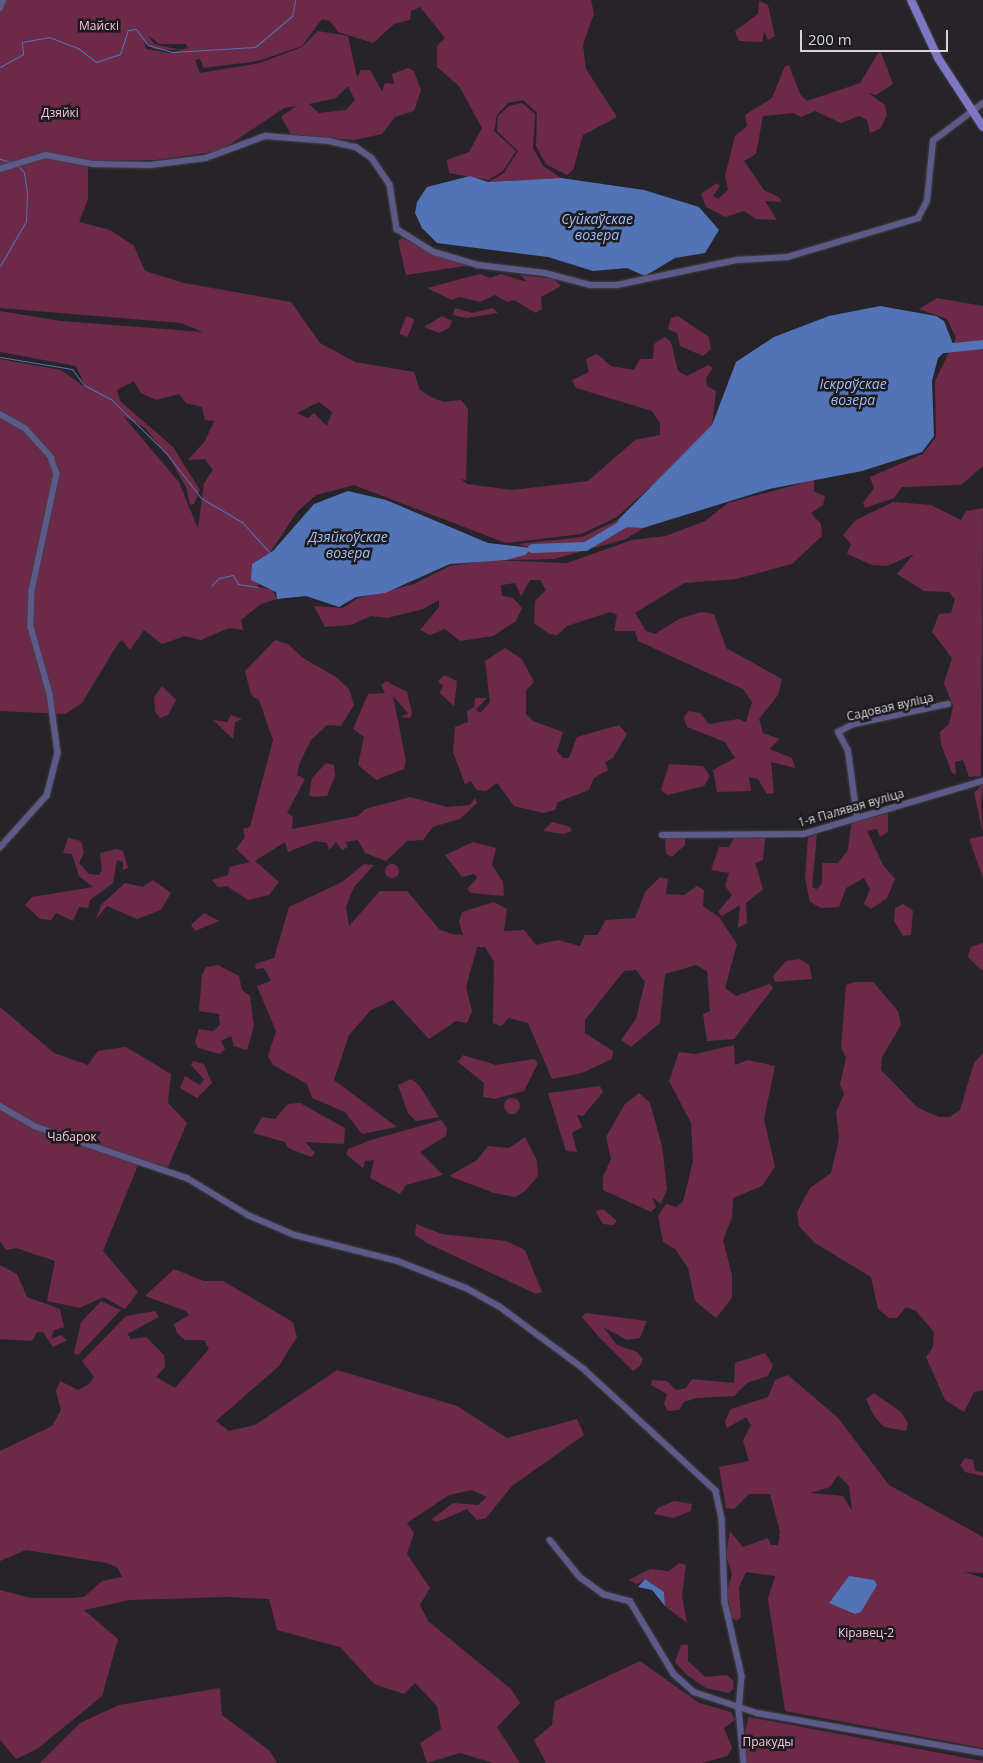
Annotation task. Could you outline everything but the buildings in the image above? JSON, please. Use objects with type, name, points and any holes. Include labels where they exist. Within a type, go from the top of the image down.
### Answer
[{"type":"main road","points":[[911,0],[972,111],[983,127]]},
{"type":"street","points":[[0,8],[3,0]]},
{"type":"street","points":[[0,170],[46,155],[92,164],[150,164],[206,158],[265,136],[329,141],[356,147],[372,158],[390,185],[397,229],[434,252],[478,265],[544,273],[590,285],[617,286],[737,260],[788,257],[918,218],[927,201],[933,141],[983,104]]},
{"type":"street","points":[[0,414],[26,429],[51,457],[57,474],[32,592],[31,626],[53,712],[58,753],[47,796],[0,848]]},
{"type":"street","name":"Садовая вуліца","points":[[857,818],[848,750],[838,732],[854,724],[948,704]]},
{"type":"street","name":"1-я Палявая вуліца","points":[[662,835],[804,834],[983,781]]},
{"type":"street","points":[[0,1106],[34,1126],[187,1178],[248,1215],[295,1235],[398,1261],[466,1288],[499,1306],[584,1369],[716,1490],[722,1518],[725,1602],[742,1676],[739,1709],[744,1763]]},
{"type":"street","points":[[550,1540],[580,1577],[603,1594],[630,1600],[681,1680],[694,1692],[739,1709],[756,1713],[983,1752]]},
{"type":"street","points":[[741,1727],[744,1719],[756,1713]]},
{"type":"green space","points":[[0,0],[591,0],[594,14],[583,45],[586,69],[617,117],[583,135],[573,170],[567,175],[546,164],[536,146],[537,113],[523,100],[508,103],[497,115],[494,131],[516,151],[503,171],[488,180],[449,173],[447,160],[469,152],[482,128],[459,86],[437,67],[437,46],[445,38],[420,7],[411,11],[410,20],[394,24],[373,43],[338,32],[330,21],[322,19],[302,46],[258,61],[204,68],[200,59],[195,60],[200,73],[260,63],[302,47],[318,31],[348,36],[357,77],[361,70],[370,70],[382,91],[385,83],[394,84],[392,74],[408,68],[414,71],[421,90],[414,111],[395,117],[382,134],[354,140],[291,134],[281,117],[296,106],[284,108],[220,151],[155,160],[97,161],[88,166],[88,199],[79,222],[110,230],[134,246],[145,271],[184,283],[291,302],[320,343],[355,362],[414,372],[420,390],[431,397],[444,402],[461,400],[468,409],[466,480],[461,479],[467,484],[512,490],[588,481],[635,440],[660,435],[660,423],[652,411],[576,388],[572,380],[589,372],[586,359],[597,354],[611,366],[634,370],[640,359],[653,359],[654,344],[665,337],[671,342],[678,371],[687,376],[708,365],[713,368],[706,378],[707,386],[716,391],[712,425],[691,450],[617,517],[581,534],[506,543],[354,485],[316,495],[297,512],[267,557],[258,587],[272,589],[277,599],[261,604],[241,620],[243,630],[229,628],[201,640],[185,636],[162,644],[144,630],[130,650],[122,640],[117,645],[82,703],[65,714],[0,711],[0,359],[61,370],[86,388],[76,366],[0,352],[0,311],[61,321],[203,332],[181,323],[0,308]],"holes":[[[148,35],[159,44],[186,44],[188,48],[169,53],[146,49],[144,43],[154,49],[180,50],[154,44]],[[348,86],[355,100],[346,110],[319,113],[309,104],[336,98]],[[134,381],[141,393],[156,400],[179,394],[186,403],[202,407],[205,420],[214,421],[205,441],[188,460],[205,459],[213,470],[204,483],[198,529],[179,482],[123,416],[145,428],[170,459],[186,487],[190,505],[194,504],[200,490],[173,447],[120,401],[117,390]],[[319,402],[332,412],[327,426],[314,413],[308,418],[297,413]]]},
{"type":"green space","points":[[759,1],[768,5],[775,36],[768,40],[764,32],[762,42],[739,41],[735,31],[758,14]]},
{"type":"green space","points":[[880,50],[893,84],[876,95],[868,93],[885,105],[887,115],[880,129],[870,133],[867,120],[859,116],[841,123],[815,111],[801,117],[793,113],[763,116],[756,154],[744,161],[764,190],[780,198],[781,202],[765,201],[777,220],[756,219],[744,211],[725,217],[706,207],[701,194],[717,183],[720,186],[713,196],[718,199],[728,190],[725,176],[735,136],[747,126],[745,115],[772,98],[785,66],[789,65],[800,94],[807,101],[860,83]]},
{"type":"green space","points":[[522,103],[535,114],[533,148],[543,166],[561,178],[488,182],[504,173],[518,151],[497,131],[498,116],[509,106]]},
{"type":"green space","points":[[402,238],[433,254],[471,265],[406,275],[398,241]]},
{"type":"green space","points":[[480,274],[490,278],[501,274],[527,282],[521,275],[554,279],[561,286],[541,297],[542,309],[536,313],[514,300],[507,302],[495,295],[480,302],[460,297],[452,300],[427,288]]},
{"type":"green space","points":[[937,298],[983,306],[983,466],[961,485],[902,487],[894,498],[865,508],[863,503],[874,488],[870,477],[923,454],[936,437],[935,381],[956,338],[947,319],[919,309]]},
{"type":"green space","points":[[455,308],[472,313],[493,308],[498,313],[466,318],[453,315]]},
{"type":"green space","points":[[406,316],[414,319],[408,337],[399,334]]},
{"type":"green space","points":[[442,316],[452,321],[449,328],[439,333],[424,327]]},
{"type":"green space","points":[[678,316],[709,337],[711,349],[703,356],[680,346],[677,333],[668,329],[671,318]]},
{"type":"green space","points":[[814,480],[814,492],[825,496],[823,505],[811,513],[821,524],[822,536],[792,564],[736,579],[684,583],[635,613],[646,631],[655,634],[679,619],[701,612],[714,614],[726,648],[782,679],[778,695],[759,719],[763,733],[780,739],[769,749],[792,758],[795,768],[771,762],[774,793],[767,794],[758,779],[749,777],[751,791],[717,792],[713,770],[735,758],[725,742],[687,727],[684,718],[688,711],[700,713],[709,724],[738,719],[746,722],[752,702],[743,689],[638,641],[635,631],[614,631],[617,615],[610,612],[567,626],[557,635],[549,634],[534,623],[535,601],[546,590],[540,580],[530,580],[521,596],[515,583],[501,585],[502,596],[513,598],[522,608],[516,621],[493,636],[460,641],[445,629],[430,635],[420,630],[439,607],[439,600],[423,609],[387,618],[371,616],[351,625],[325,627],[314,606],[343,608],[358,598],[414,584],[450,566],[489,560],[567,563],[632,540],[666,536],[705,521],[728,503]]},
{"type":"green space","points":[[893,502],[931,505],[961,520],[966,511],[983,508],[981,776],[969,777],[963,760],[955,762],[956,774],[952,773],[941,744],[940,732],[949,724],[953,706],[944,683],[952,658],[932,632],[939,614],[951,613],[955,599],[949,592],[924,591],[897,574],[914,554],[887,566],[872,565],[847,554],[851,544],[843,535],[856,520]]},
{"type":"green space","points":[[618,520],[619,527],[643,528],[626,539],[554,559],[506,560],[524,555],[531,548],[518,544],[582,537]]},
{"type":"green space","points":[[275,640],[288,644],[303,658],[336,677],[349,689],[354,705],[341,726],[327,725],[311,740],[300,762],[297,775],[305,779],[287,813],[293,817],[292,829],[358,816],[365,809],[410,797],[447,807],[470,805],[475,798],[477,803],[460,819],[433,827],[423,840],[407,841],[386,861],[365,853],[358,840],[345,842],[348,847],[342,850],[336,842],[329,850],[327,843],[315,841],[288,852],[285,842],[255,861],[279,882],[269,895],[248,900],[227,886],[218,887],[212,880],[228,875],[230,867],[250,862],[236,849],[245,837],[243,829],[250,827],[273,740],[259,700],[251,695],[245,671]]},
{"type":"green space","points":[[505,648],[522,659],[534,682],[526,690],[526,714],[533,721],[563,732],[557,751],[563,758],[569,758],[577,737],[619,725],[627,734],[613,758],[605,762],[608,770],[594,778],[589,790],[558,802],[555,810],[543,813],[514,806],[497,783],[486,791],[477,790],[471,781],[465,784],[453,752],[455,727],[468,722],[467,711],[474,707],[475,698],[487,698],[476,710],[480,713],[490,702],[485,661]]},
{"type":"green space","points":[[444,675],[457,681],[454,706],[440,693],[443,685],[438,682]]},
{"type":"green space","points":[[386,681],[407,692],[412,713],[410,718],[401,717],[408,713],[393,696],[406,761],[404,769],[376,780],[358,765],[364,737],[353,729],[368,694],[385,693],[381,685]]},
{"type":"green space","points":[[162,686],[176,700],[168,715],[160,718],[155,712],[154,697]]},
{"type":"green space","points":[[231,715],[242,719],[235,722],[233,739],[213,720],[227,722]]},
{"type":"green space","points":[[326,763],[334,765],[335,776],[327,796],[313,797],[309,795],[312,778]]},
{"type":"green space","points":[[669,764],[703,766],[710,776],[704,786],[667,795],[661,790]]},
{"type":"green space","points":[[983,784],[981,804],[983,833],[974,793]]},
{"type":"green space","points":[[888,813],[888,832],[880,837],[877,829],[867,831],[883,865],[895,879],[887,898],[871,909],[864,904],[870,889],[864,878],[846,888],[839,907],[821,908],[810,902],[805,878],[808,838],[817,834],[812,887],[817,889],[822,883],[822,863],[838,863],[848,850],[851,824]]},
{"type":"green space","points":[[552,822],[570,827],[572,831],[563,834],[543,831]]},
{"type":"green space","points":[[983,836],[983,878],[969,839]]},
{"type":"green space","points":[[68,838],[81,841],[84,853],[79,863],[89,874],[99,875],[102,870],[100,853],[117,849],[123,851],[128,868],[123,870],[123,862],[117,860],[113,883],[90,900],[88,908],[79,907],[73,921],[56,913],[51,920],[40,919],[25,905],[32,897],[93,887],[79,876],[72,854],[63,853]]},
{"type":"green space","points":[[665,838],[685,838],[685,845],[672,857],[666,854]]},
{"type":"green space","points":[[734,838],[765,838],[763,860],[755,863],[763,889],[746,903],[747,923],[738,928],[740,905],[722,916],[718,912],[732,895],[725,886],[729,873],[711,870],[719,847],[729,847]]},
{"type":"green space","points":[[473,842],[496,848],[492,865],[503,882],[504,896],[471,893],[467,889],[477,878],[474,874],[462,877],[445,855]]},
{"type":"green space","points":[[364,864],[374,865],[354,887],[346,907],[349,926],[380,891],[407,891],[440,930],[452,934],[463,935],[459,922],[462,912],[494,902],[507,909],[504,931],[524,930],[536,945],[558,940],[580,946],[585,935],[597,935],[606,920],[635,918],[645,892],[660,877],[668,879],[666,894],[684,895],[697,886],[704,890],[703,906],[719,917],[737,944],[725,988],[736,996],[770,984],[773,988],[734,1039],[707,1041],[703,1014],[710,1011],[707,971],[696,965],[665,974],[660,1023],[631,1047],[621,1040],[636,1019],[645,982],[636,970],[624,971],[585,1020],[585,1033],[613,1051],[612,1059],[582,1073],[552,1079],[528,1023],[509,1018],[501,1026],[493,1023],[494,962],[485,947],[477,947],[466,987],[472,1011],[467,1023],[456,1021],[429,1039],[393,1000],[371,1010],[349,1035],[334,1080],[397,1127],[362,1134],[345,1112],[312,1098],[307,1084],[273,1065],[268,1056],[276,1031],[257,986],[271,981],[264,968],[256,969],[255,964],[274,958],[289,907],[342,882]]},
{"type":"green space","points":[[389,864],[395,864],[399,871],[395,878],[389,878],[385,874],[385,868]]},
{"type":"green space","points":[[153,880],[171,893],[161,910],[137,919],[107,906],[96,919],[101,905],[125,883],[143,887]]},
{"type":"green space","points":[[903,904],[913,911],[911,935],[903,936],[894,921],[895,908]]},
{"type":"green space","points":[[204,913],[219,921],[195,931],[191,925]]},
{"type":"green space","points":[[983,943],[983,970],[981,970],[968,957],[971,947]]},
{"type":"green space","points":[[800,959],[809,965],[812,979],[775,982],[773,976],[786,961]]},
{"type":"green space","points":[[218,965],[239,976],[242,990],[250,996],[254,1026],[247,1050],[234,1046],[231,1036],[221,1041],[225,1049],[220,1054],[198,1048],[195,1042],[199,1029],[213,1031],[220,1025],[219,1014],[199,1011],[202,975],[206,967]]},
{"type":"green space","points":[[854,982],[873,982],[898,1011],[901,1025],[882,1057],[881,1070],[918,1108],[939,1117],[950,1117],[960,1110],[974,1063],[983,1053],[983,1390],[974,1392],[964,1412],[945,1400],[926,1357],[933,1347],[934,1332],[916,1311],[906,1307],[897,1318],[889,1318],[878,1309],[871,1277],[815,1243],[799,1226],[797,1212],[810,1188],[831,1173],[839,1138],[836,1112],[844,1094],[840,1084],[846,1058],[841,1047],[846,985]]},
{"type":"green space","name":"Чабарок","points":[[0,1007],[54,1053],[88,1065],[98,1051],[126,1047],[171,1074],[168,1103],[187,1123],[168,1167],[140,1160],[103,1251],[138,1292],[125,1309],[103,1297],[80,1308],[47,1301],[55,1261],[16,1248],[6,1250],[0,1241]]},
{"type":"green space","points":[[734,1045],[735,1065],[748,1060],[775,1066],[764,1119],[775,1167],[762,1186],[733,1198],[732,1217],[723,1240],[732,1275],[732,1298],[716,1318],[695,1301],[688,1268],[675,1249],[663,1242],[658,1216],[666,1204],[676,1207],[683,1202],[693,1161],[691,1123],[669,1081],[679,1052],[696,1054]]},
{"type":"green space","points":[[463,1055],[496,1065],[534,1059],[538,1063],[524,1091],[495,1099],[483,1097],[484,1083],[458,1062]]},
{"type":"green space","points":[[193,1061],[204,1064],[212,1083],[197,1098],[180,1088],[185,1076],[200,1085],[204,1079],[191,1065]]},
{"type":"green space","points":[[411,1079],[419,1085],[439,1117],[416,1121],[408,1113],[398,1085]]},
{"type":"green space","points":[[600,1086],[603,1092],[583,1116],[577,1115],[582,1127],[572,1133],[577,1152],[566,1151],[548,1093]]},
{"type":"green space","points":[[639,1093],[650,1103],[662,1146],[667,1189],[661,1204],[652,1197],[656,1207],[651,1212],[603,1190],[603,1177],[611,1159],[606,1137],[625,1104]]},
{"type":"green space","points":[[512,1098],[518,1100],[520,1106],[518,1112],[512,1114],[506,1112],[504,1106],[506,1100]]},
{"type":"green space","points":[[300,1103],[345,1128],[344,1144],[305,1142],[315,1153],[311,1157],[288,1148],[285,1142],[253,1133],[262,1117],[275,1119],[288,1104]]},
{"type":"green space","points":[[441,1120],[447,1128],[446,1136],[420,1152],[443,1175],[406,1185],[400,1194],[370,1178],[374,1160],[365,1161],[363,1168],[346,1154],[348,1149],[371,1140]]},
{"type":"green space","points":[[525,1137],[537,1161],[538,1176],[525,1191],[515,1197],[494,1193],[449,1176],[477,1160],[488,1146],[509,1148]]},
{"type":"green space","points":[[603,1209],[617,1221],[613,1225],[603,1224],[596,1211]]},
{"type":"green space","points":[[416,1224],[442,1234],[506,1241],[525,1250],[542,1292],[536,1294],[427,1243],[415,1235]]},
{"type":"green space","points":[[0,1265],[17,1274],[27,1297],[60,1309],[64,1327],[54,1330],[51,1339],[61,1335],[67,1340],[53,1347],[43,1332],[37,1332],[32,1341],[0,1339]]},
{"type":"green space","points":[[174,1269],[204,1281],[223,1281],[293,1322],[297,1337],[279,1366],[216,1421],[229,1431],[255,1425],[337,1370],[457,1406],[507,1438],[577,1419],[584,1435],[512,1486],[486,1518],[477,1520],[467,1509],[437,1522],[431,1520],[453,1503],[478,1505],[487,1497],[472,1490],[449,1495],[407,1523],[414,1533],[407,1554],[430,1588],[420,1605],[428,1621],[511,1689],[520,1703],[497,1727],[520,1763],[493,1763],[460,1753],[427,1763],[420,1743],[441,1729],[437,1706],[415,1683],[404,1694],[374,1684],[340,1647],[277,1630],[269,1599],[227,1597],[130,1600],[84,1610],[118,1639],[102,1696],[37,1749],[16,1759],[0,1740],[0,1590],[30,1598],[84,1597],[102,1581],[122,1577],[118,1568],[107,1563],[26,1550],[0,1561],[0,1451],[52,1426],[61,1410],[56,1391],[60,1381],[78,1390],[89,1384],[94,1377],[82,1361],[126,1316],[155,1311],[159,1317],[127,1334],[131,1339],[146,1337],[164,1355],[165,1367],[156,1377],[175,1388],[209,1349],[204,1340],[185,1340],[177,1333],[174,1324],[189,1315],[186,1311],[145,1296]]},
{"type":"green space","points":[[101,1301],[121,1310],[78,1355],[74,1353],[81,1322]]},
{"type":"green space","points":[[586,1313],[647,1321],[640,1338],[627,1340],[603,1327],[617,1345],[637,1352],[643,1359],[640,1366],[633,1371],[582,1317]]},
{"type":"green space","points":[[765,1353],[773,1365],[768,1376],[747,1383],[734,1396],[697,1398],[684,1402],[679,1410],[668,1411],[664,1404],[667,1394],[651,1385],[652,1380],[667,1381],[676,1390],[686,1388],[692,1379],[734,1383],[735,1363]]},
{"type":"green space","name":"Кіравец-2","points":[[788,1375],[838,1418],[889,1485],[983,1537],[983,1573],[964,1572],[983,1578],[983,1748],[785,1711],[768,1599],[775,1576],[746,1572],[739,1587],[741,1617],[737,1621],[731,1617],[727,1591],[732,1574],[726,1556],[730,1531],[743,1547],[768,1538],[771,1545],[778,1545],[780,1532],[770,1494],[749,1494],[734,1509],[726,1508],[719,1467],[749,1461],[743,1441],[751,1425],[746,1417],[727,1428],[725,1421],[731,1409],[768,1397],[775,1380]],"holes":[[[838,1475],[849,1486],[852,1511],[843,1496],[810,1493],[830,1487]]]},
{"type":"green space","points":[[874,1393],[901,1412],[908,1423],[906,1431],[884,1427],[874,1416],[866,1399]]},
{"type":"green space","points":[[965,1458],[973,1460],[975,1471],[983,1472],[983,1476],[965,1472],[960,1465]]},
{"type":"green space","points":[[674,1501],[692,1504],[691,1511],[673,1518],[654,1514],[658,1508]]},
{"type":"green space","points":[[679,1563],[686,1565],[682,1595],[687,1623],[665,1606],[664,1592],[645,1579],[637,1584],[629,1580],[650,1569],[669,1571]]},
{"type":"green space","points":[[681,1645],[688,1645],[688,1661],[705,1677],[727,1675],[734,1681],[733,1689],[729,1693],[706,1688],[687,1675],[675,1662]]},
{"type":"green space","points":[[640,1661],[699,1703],[731,1712],[735,1720],[724,1728],[732,1748],[727,1756],[702,1763],[546,1763],[534,1740],[552,1725],[555,1701]]},
{"type":"green space","points":[[220,1688],[222,1715],[270,1751],[277,1763],[40,1763],[80,1723],[119,1705]]},
{"type":"green space","name":"Пракуды","points":[[748,1717],[983,1761],[983,1763],[747,1763],[743,1743]]},
{"type":"water","name":"Суйкаўскае возера","points":[[470,176],[488,182],[561,178],[644,190],[699,207],[719,230],[705,253],[675,258],[645,276],[627,268],[593,271],[548,257],[437,243],[422,228],[415,213],[417,202],[427,187]]},
{"type":"water","name":"Іскраўскае возера","points":[[880,306],[936,316],[944,321],[953,344],[938,358],[932,381],[934,436],[922,452],[862,471],[769,489],[643,528],[619,527],[618,520],[712,425],[736,362],[774,337],[829,316]]},
{"type":"water","name":"Дзяйкоўскае возера","points":[[348,491],[386,500],[488,543],[532,548],[525,555],[506,560],[450,564],[385,593],[356,597],[339,607],[306,596],[277,599],[276,592],[251,580],[252,564],[273,551],[314,504]]},
{"type":"water","points":[[849,1576],[874,1580],[877,1585],[861,1612],[855,1614],[829,1603]]},
{"type":"water","points":[[645,1579],[664,1592],[665,1606],[652,1590],[638,1587]]},
{"type":"waterway","points":[[0,67],[23,54],[22,42],[49,37],[78,48],[96,62],[120,54],[128,30],[136,29],[148,45],[173,52],[255,47],[292,16],[295,0]]},
{"type":"waterway","points":[[0,159],[11,162]]},
{"type":"waterway","points":[[0,266],[26,221],[27,192],[24,172],[18,166]]},
{"type":"waterway","points":[[944,348],[983,344]]},
{"type":"waterway","points":[[0,357],[72,369],[84,385],[112,400],[167,454],[201,498],[242,522],[271,554]]},
{"type":"waterway","points":[[532,548],[585,546],[629,520]]},
{"type":"waterway","points":[[211,586],[219,578],[233,575],[238,584],[258,587]]},
{"type":"park label","name":"Майскі","points":[[99,26]]},
{"type":"park label","name":"Дзяйкі","points":[[60,113]]}]
